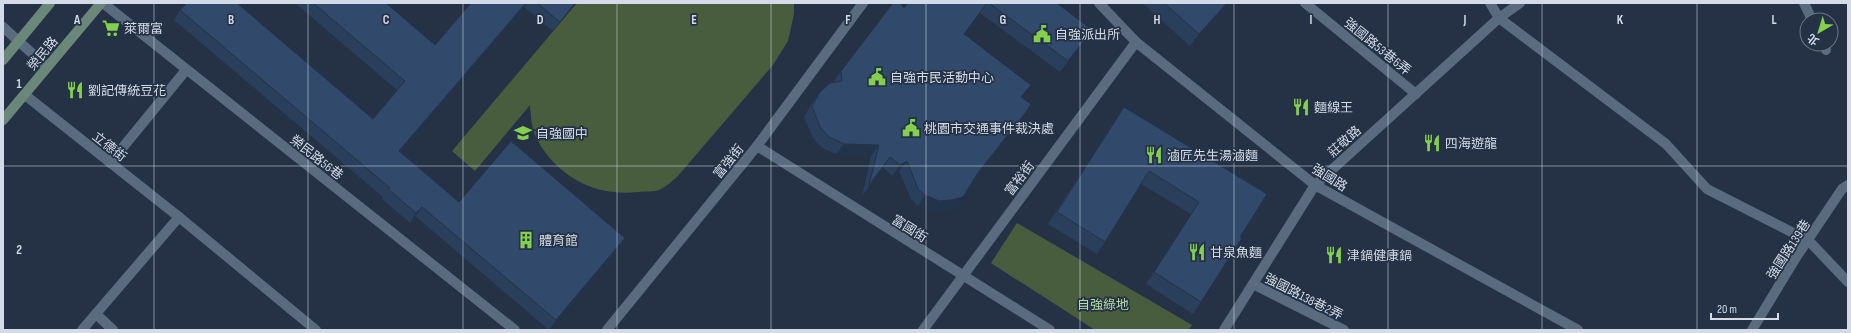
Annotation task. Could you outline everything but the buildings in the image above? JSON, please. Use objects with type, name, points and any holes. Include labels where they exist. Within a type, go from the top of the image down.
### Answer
[{"type":"street","name":"榮民路","points":[[3,60],[50,3]]},
{"type":"street","name":"榮民路","points":[[3,120],[102,3]]},
{"type":"street","name":"榮民路56巷","points":[[102,3],[515,330]]},
{"type":"street","name":"富強街","points":[[607,330],[757,146],[863,3]]},
{"type":"street","name":"強國路","points":[[1098,3],[1136,42],[1315,185],[1578,330]]},
{"type":"street","name":"強國路53巷6弄","points":[[1305,3],[1416,94]]},
{"type":"street","points":[[1490,3],[1499,18],[1666,144],[1707,189],[1809,241],[1848,282]]},
{"type":"street","name":"莊敬路","points":[[1224,330],[1315,185],[1499,18],[1520,3]]},
{"type":"street","points":[[3,27],[47,67]]},
{"type":"street","name":"富裕街","points":[[923,330],[1136,42]]},
{"type":"street","points":[[110,163],[186,70]]},
{"type":"street","name":"立德街","points":[[25,95],[179,217],[316,330]]},
{"type":"street","name":"富國街","points":[[757,146],[1050,330]]},
{"type":"street","name":"強國路139巷","points":[[1752,330],[1797,256],[1809,241],[1842,189],[1848,185]]},
{"type":"street","points":[[82,330],[179,217]]},
{"type":"street","name":"強國路138巷2弄","points":[[1253,284],[1344,330]]},
{"type":"street","points":[[96,314],[113,330]]},
{"type":"green space","points":[[577,3],[794,3],[794,14],[788,41],[773,65],[677,177],[662,189],[622,193],[607,191],[593,188],[567,174],[546,154],[538,141],[533,128],[530,105],[475,171],[452,151]]},
{"type":"green space","name":"自強綠地","points":[[1017,223],[1192,325],[1188,330],[1095,330],[991,263]]},
{"type":"place","name":"萊爾富","points":[[111,28]]},
{"type":"place","name":"自強派出所","points":[[1042,34]]},
{"type":"place","name":"自強市民活動中心","points":[[877,77]]},
{"type":"place","name":"劉記傳統豆花","points":[[75,90]]},
{"type":"place","name":"麵線王","points":[[1301,107]]},
{"type":"place","name":"桃園市交通事件裁決處","points":[[911,128]]},
{"type":"place","name":"自強國中","points":[[523,133]]},
{"type":"place","name":"四海遊龍","points":[[1432,143]]},
{"type":"place","name":"滷匠先生湯滷麵","points":[[1154,155]]},
{"type":"place","name":"體育館","points":[[526,240]]},
{"type":"place","name":"甘泉魚麵","points":[[1197,252]]},
{"type":"place","name":"津鍋健康鍋","points":[[1334,255]]}]
